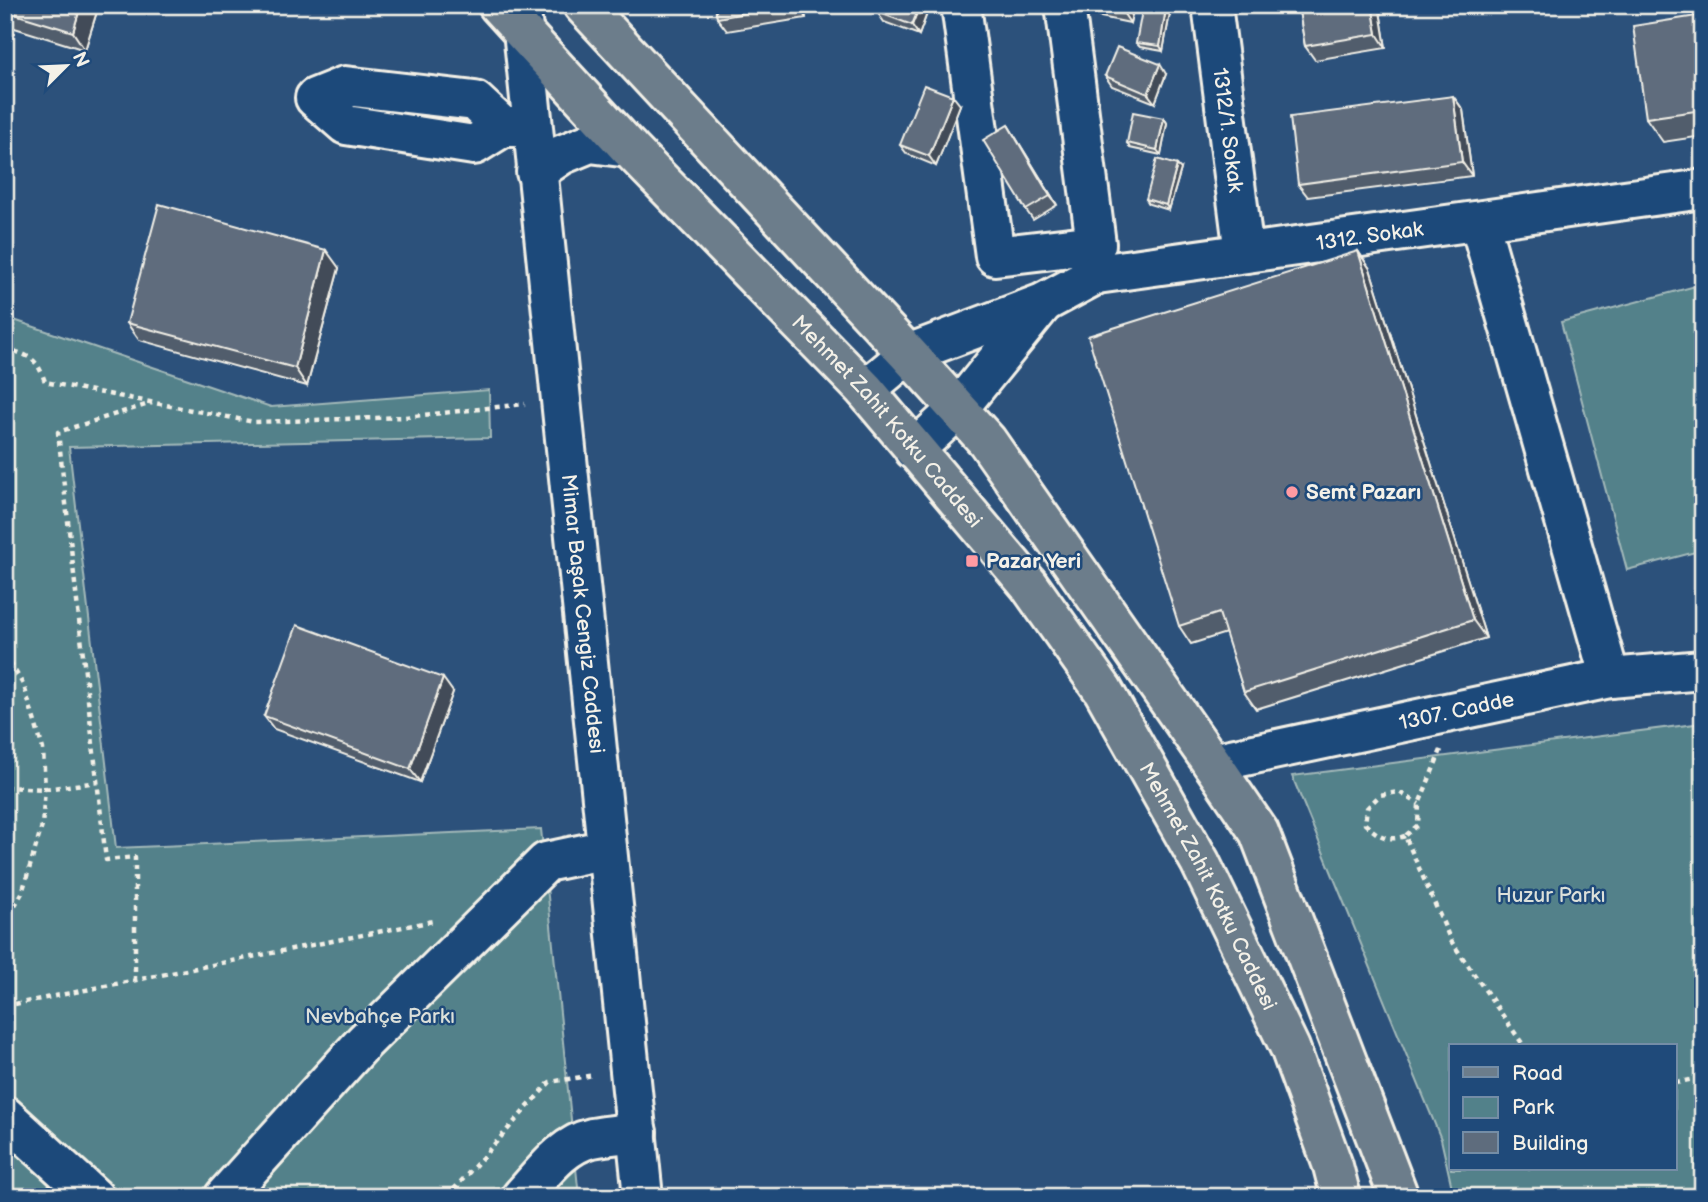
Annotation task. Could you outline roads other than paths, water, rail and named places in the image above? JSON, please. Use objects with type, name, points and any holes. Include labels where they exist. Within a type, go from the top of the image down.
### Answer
[{"type":"main road","points":[[583,5],[987,441],[1212,763],[1259,832],[1399,1197]]},
{"type":"main road","name":"Mehmet Zahit Kotku Caddesi","points":[[513,11],[629,148],[865,390],[1029,585],[1103,690],[1200,862],[1290,1048],[1333,1166],[1341,1197]]},
{"type":"street","points":[[961,5],[995,256],[1096,244],[1065,5]]},
{"type":"street","name":"1312/1. Sokak","points":[[1212,5],[1244,253]]},
{"type":"street","name":"Mimar Başak Cengiz Caddesi","points":[[513,11],[517,127],[537,172],[643,1197]]},
{"type":"street","points":[[537,172],[561,155],[590,143],[629,148]]},
{"type":"street","name":"1312. Sokak","points":[[865,390],[908,354],[1043,303],[1097,274],[1703,189]]},
{"type":"street","points":[[1479,221],[1610,678]]},
{"type":"street","points":[[914,450],[957,410],[1043,303]]},
{"type":"street","name":"1307. Cadde","points":[[1212,763],[1610,678],[1703,670]]},
{"type":"street","points":[[224,1197],[365,1042],[546,862],[607,849]]},
{"type":"street","points":[[5,1116],[94,1197]]},
{"type":"street","points":[[521,1197],[562,1153],[575,1144],[592,1138],[636,1132]]},
{"type":"place","name":"Semt Pazarı","points":[[1292,492]]},
{"type":"place","name":"Pazar Yeri","points":[[972,561]]},
{"type":"park label","name":"Huzur Parkı","points":[[1551,895]]},
{"type":"park label","name":"Nevbahçe Parkı","points":[[380,1016]]}]
